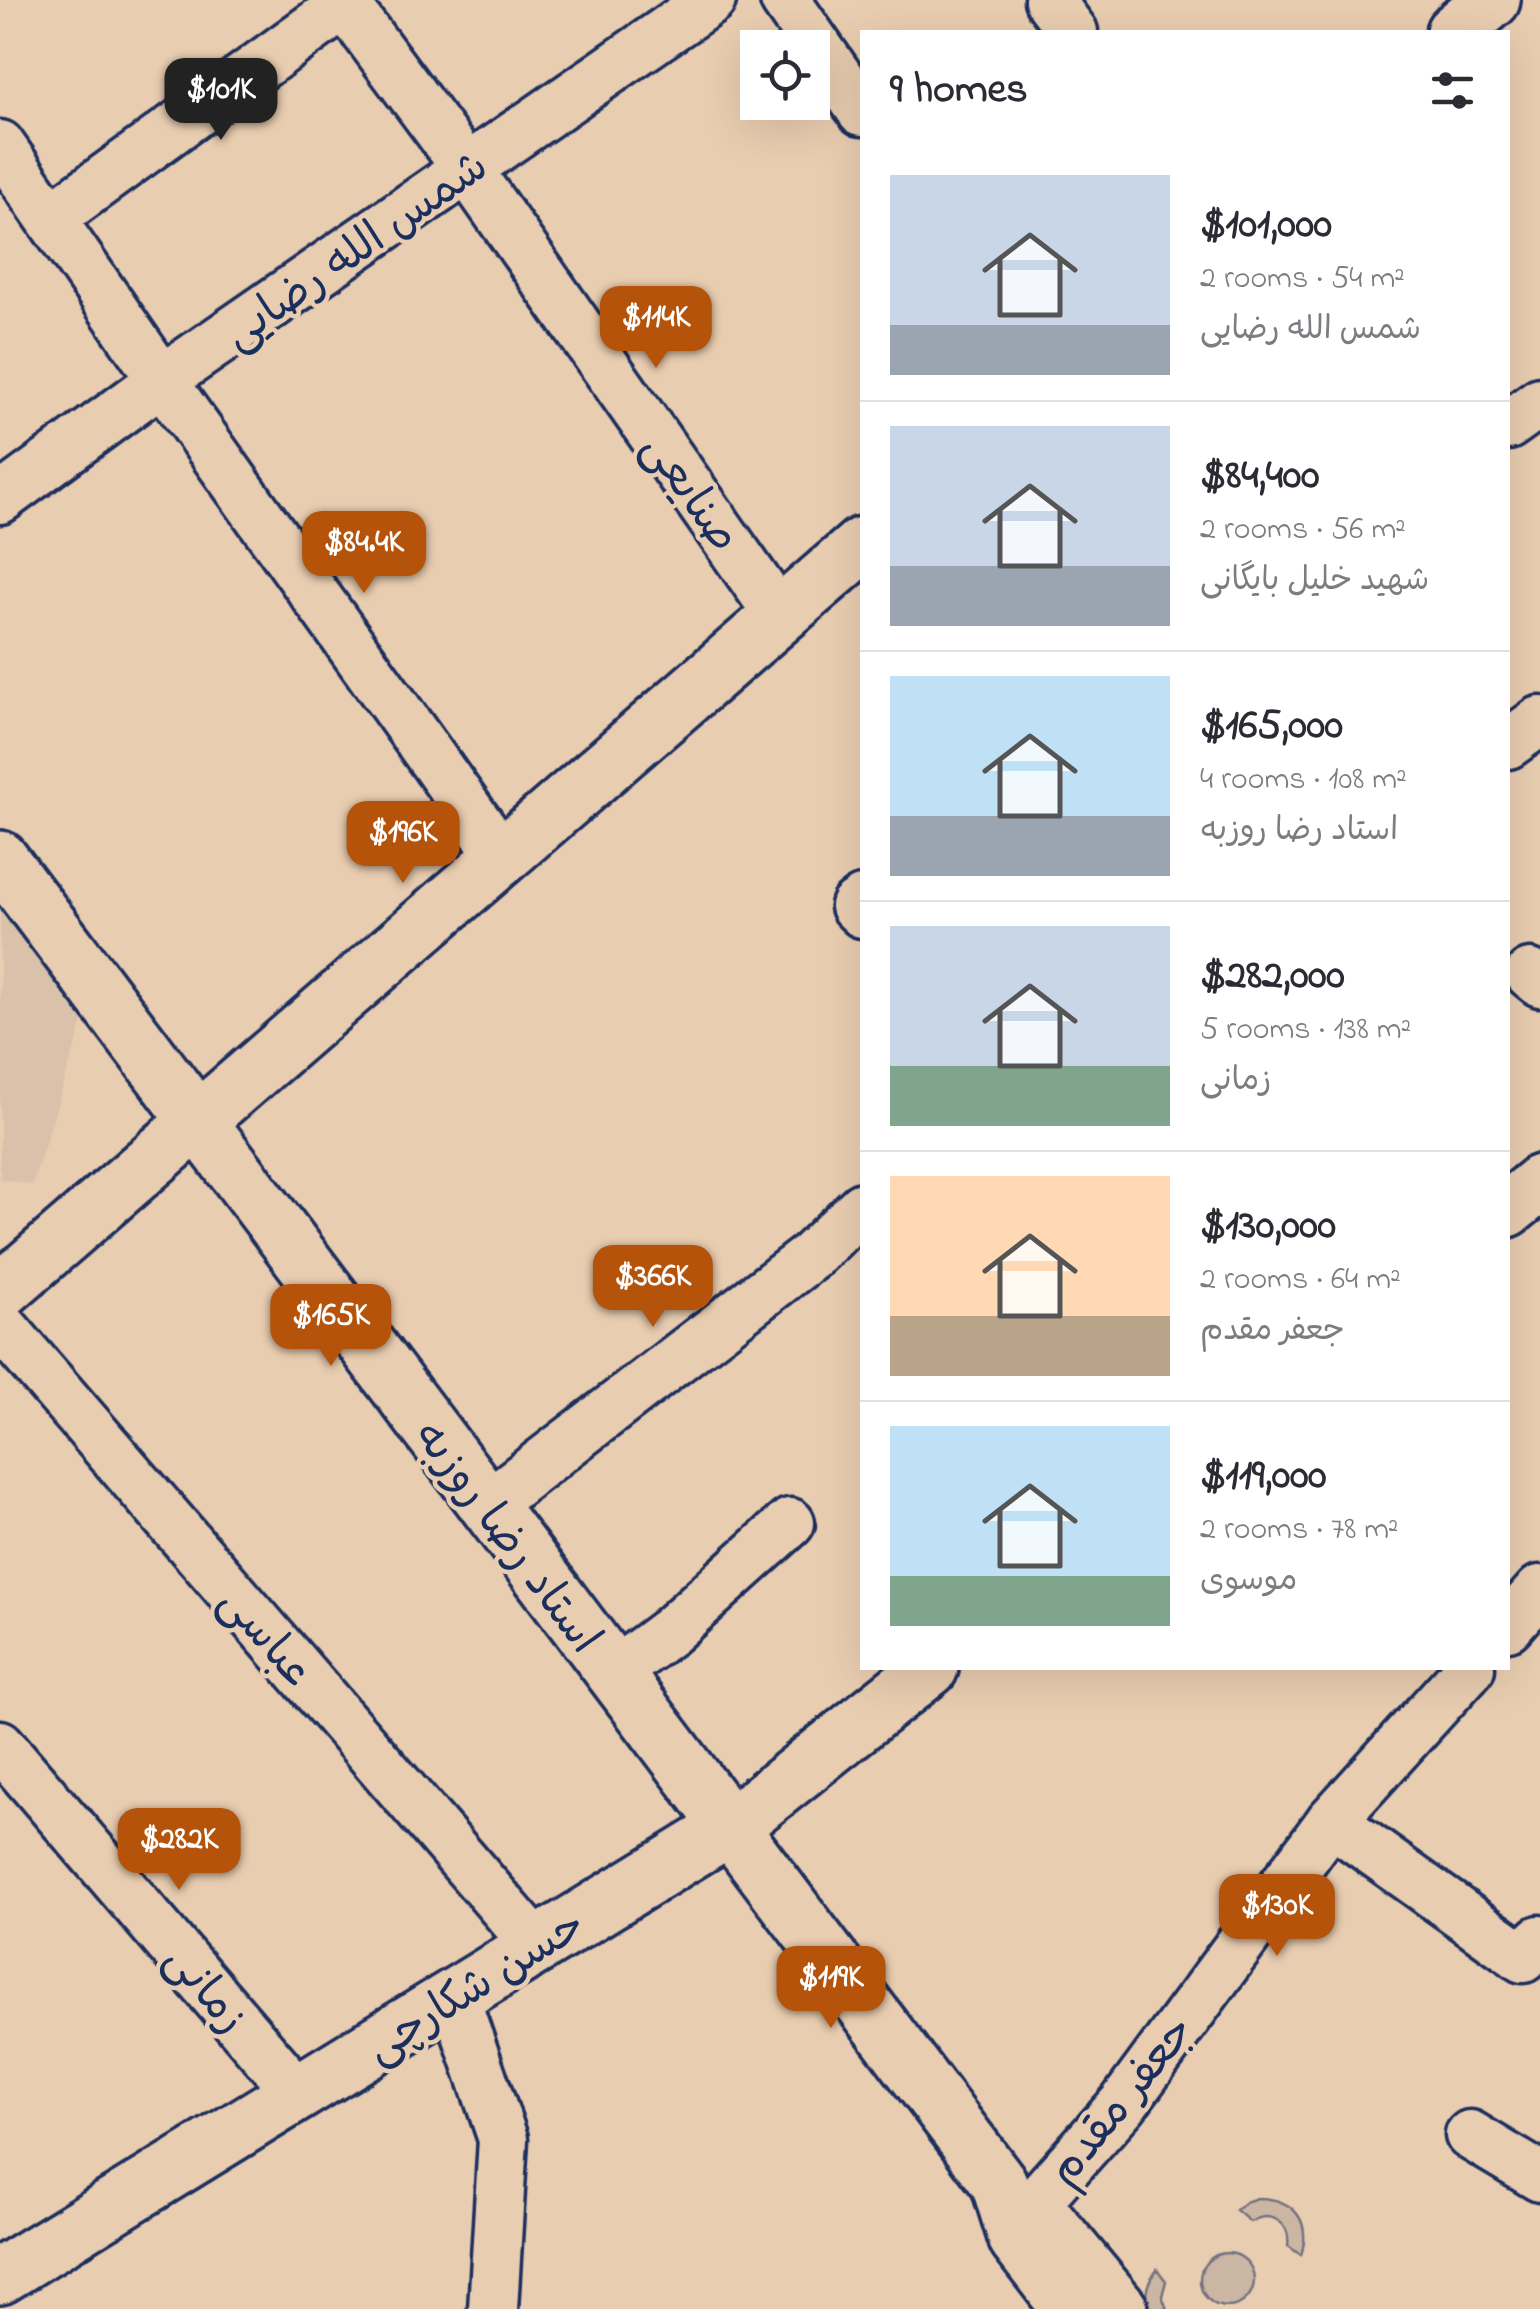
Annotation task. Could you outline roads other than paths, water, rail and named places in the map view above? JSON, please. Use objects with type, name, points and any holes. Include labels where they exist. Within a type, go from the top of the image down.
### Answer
[{"type":"street","name":"شمس الله رضایی","points":[[0,500],[162,380],[711,0]]},
{"type":"street","points":[[785,0],[860,108]]},
{"type":"street","points":[[1049,0],[1072,30]]},
{"type":"street","points":[[1456,30],[1492,0]]},
{"type":"street","name":"صنایعی","points":[[343,2],[468,170],[780,616]]},
{"type":"street","points":[[51,218],[343,2]]},
{"type":"street","points":[[0,145],[162,380],[502,856]]},
{"type":"street","points":[[1510,424],[1540,402]]},
{"type":"street","points":[[0,1292],[860,547]]},
{"type":"street","points":[[1510,743],[1540,721]]},
{"type":"street","name":"استاد رضا روزبه","points":[[0,860],[730,1826],[1016,2194],[1120,2309]]},
{"type":"street","points":[[487,1505],[811,1256],[860,1208]]},
{"type":"street","name":"عباسی","points":[[0,1324],[536,1945]]},
{"type":"street","points":[[614,1673],[670,1631],[790,1523]]},
{"type":"street","points":[[1510,1624],[1540,1590]]},
{"type":"street","name":"حسن شکارچی","points":[[0,2276],[730,1826],[927,1670]]},
{"type":"street","name":"جعفر مقدم","points":[[1016,2194],[1123,2104],[1331,1821],[1468,1670]]},
{"type":"street","name":"زمانی","points":[[0,1745],[298,2093]]},
{"type":"street","points":[[1331,1821],[1523,1958],[1540,1940]]},
{"type":"street","points":[[454,1996],[503,2139],[493,2309]]},
{"type":"street","points":[[1470,2135],[1540,2178]]},
{"type":"street","points":[[1016,2194],[1017,2240],[1070,2309]]}]
